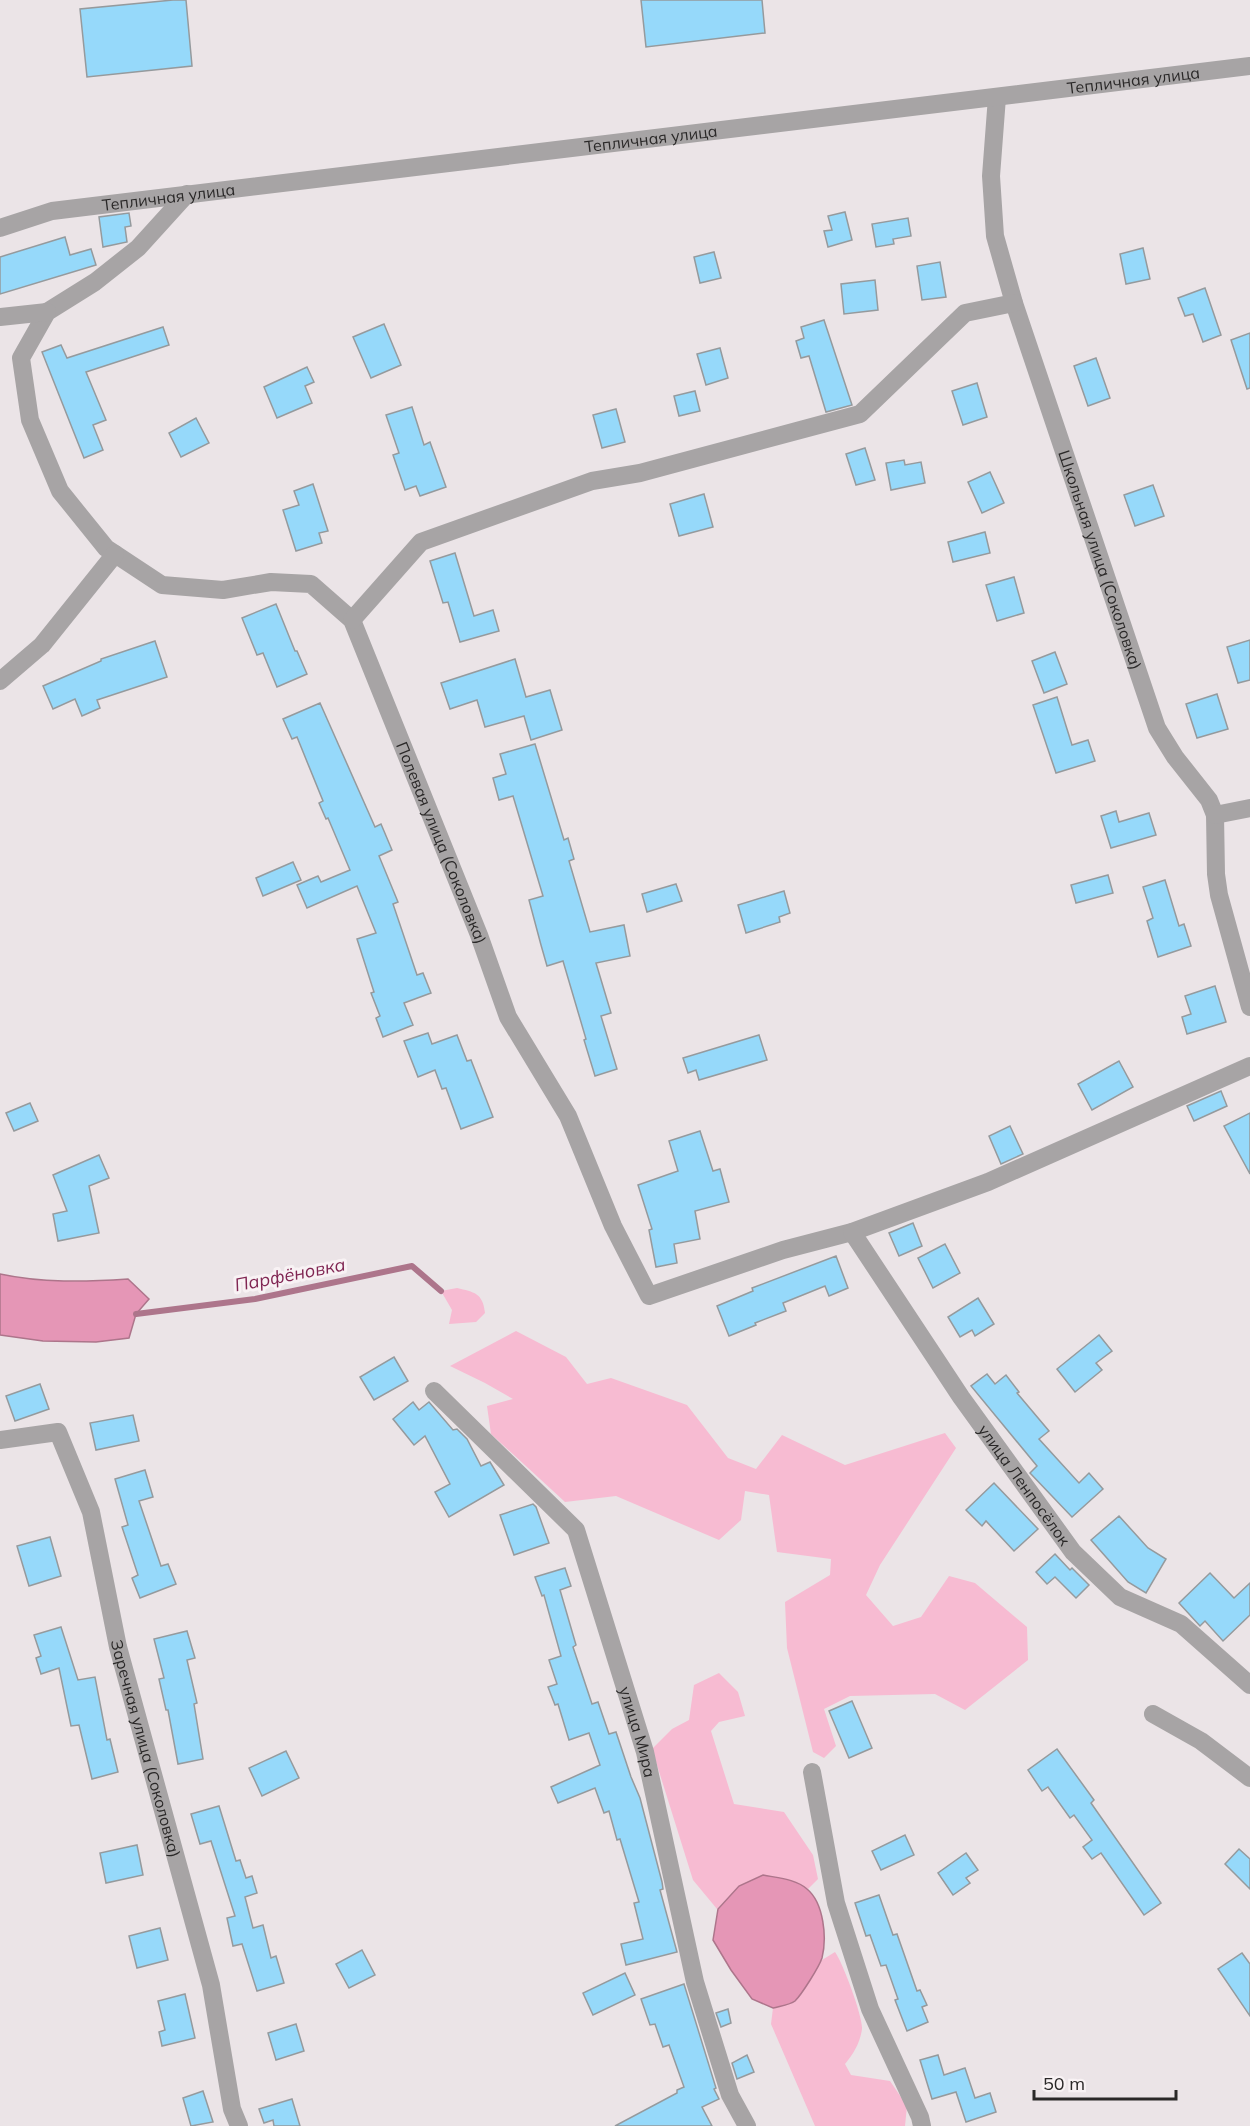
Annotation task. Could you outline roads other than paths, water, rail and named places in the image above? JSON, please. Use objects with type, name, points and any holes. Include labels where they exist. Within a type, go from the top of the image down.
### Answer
[{"type":"street","name":"Тепличная улица","points":[[0,228],[52,211],[1250,66]]},
{"type":"street","name":"Школьная улица (Соколовка)","points":[[997,97],[991,176],[994,236],[1014,303],[1157,728],[1175,757],[1209,800],[1215,815],[1216,874],[1219,895],[1250,1007]]},
{"type":"street","name":"Полевая улица (Соколовка)","points":[[187,194],[138,248],[94,282],[47,312],[21,358],[30,420],[60,491],[106,548],[162,585],[223,590],[271,582],[311,584],[352,620],[479,935],[508,1017],[568,1116],[613,1226],[649,1296],[783,1250],[852,1232]]},
{"type":"street","points":[[352,620],[420,542],[592,481],[640,473],[860,414],[965,313],[1014,303]]},
{"type":"street","points":[[0,317],[47,312]]},
{"type":"street","points":[[0,681],[42,645],[115,554]]},
{"type":"street","points":[[1215,815],[1250,808]]},
{"type":"street","points":[[852,1232],[988,1182],[1250,1066]]},
{"type":"street","name":"улица Ленпосёлок","points":[[852,1232],[961,1397],[1073,1552],[1120,1597],[1180,1624],[1250,1685]]},
{"type":"street","name":"улица Мира","points":[[434,1391],[576,1530],[645,1752],[695,1982],[730,2095],[747,2126]]},
{"type":"street","name":"Заречная улица (Соколовка)","points":[[0,1440],[58,1432],[92,1512],[118,1647],[211,1985],[232,2109],[239,2126]]},
{"type":"street","points":[[1153,1714],[1201,1741],[1250,1778]]},
{"type":"street","points":[[812,1772],[836,1903],[870,2009],[920,2117],[922,2126]]},
{"type":"waterway","name":"Парфёновка","points":[[136,1314],[255,1299],[412,1266],[441,1291]]}]
